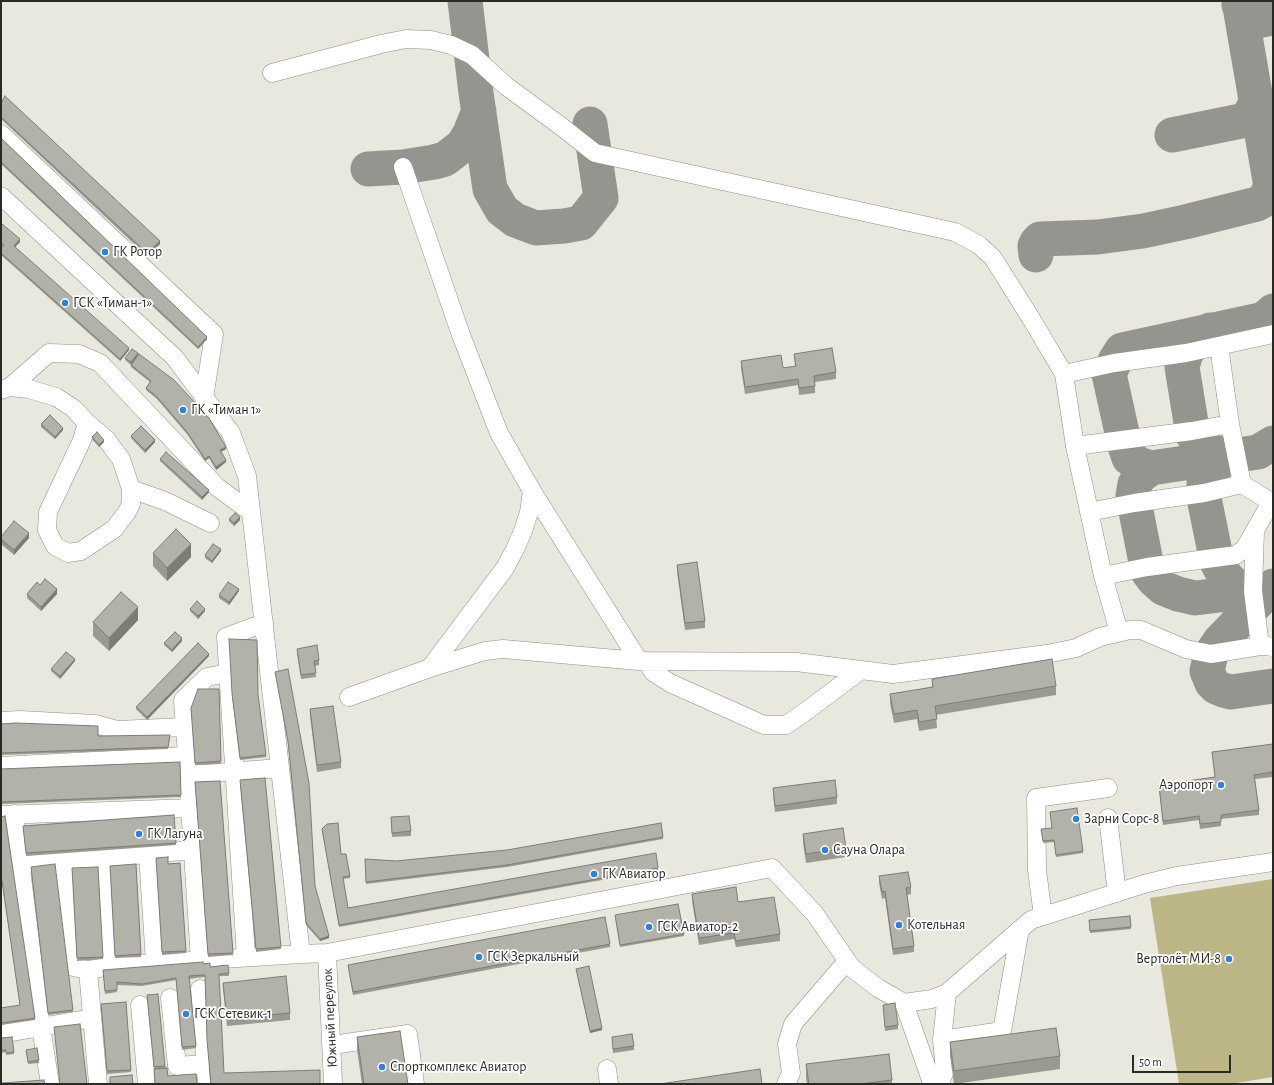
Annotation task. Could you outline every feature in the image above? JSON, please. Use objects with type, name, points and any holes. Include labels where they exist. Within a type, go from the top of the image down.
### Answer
[{"type":"street","points":[[272,73],[381,44],[406,39],[431,40],[451,45],[472,55],[506,86],[562,127],[595,154],[955,232],[979,245],[993,258],[1064,374],[1075,446],[1089,512],[1103,576],[1119,632]]},
{"type":"street","points":[[1,134],[214,334],[204,398]]},
{"type":"street","points":[[403,167],[460,335],[499,433],[532,491],[642,661],[653,672],[670,683],[764,725],[786,725],[861,670]]},
{"type":"street","points":[[1,196],[175,358],[230,434],[247,476],[301,954]]},
{"type":"street","points":[[1064,374],[1114,363],[1186,353],[1273,334]]},
{"type":"street","points":[[1219,346],[1230,424],[1242,484]]},
{"type":"street","points":[[5,389],[49,353],[79,354],[100,363],[217,487],[251,512]]},
{"type":"street","points":[[5,389],[28,389],[56,397],[73,408],[87,423],[106,439],[121,459],[131,489],[131,504],[127,512],[114,529],[81,551],[68,553],[55,546],[47,530],[48,512],[82,440],[87,423]]},
{"type":"street","points":[[1075,446],[1230,424]]},
{"type":"street","points":[[1089,512],[1134,503],[1204,493],[1242,484],[1272,502],[1245,548],[1236,555],[1103,576]]},
{"type":"street","points":[[131,489],[165,501],[210,523]]},
{"type":"street","points":[[430,668],[505,568],[523,531],[529,512],[532,491]]},
{"type":"street","points":[[349,696],[485,651],[503,649],[642,661],[796,662],[901,674],[1048,654],[1076,648],[1100,637],[1130,630],[1141,630],[1186,649],[1210,654],[1267,647],[1253,591],[1255,531]]},
{"type":"street","points":[[246,958],[226,637],[264,623]]},
{"type":"street","points":[[200,960],[183,700],[207,677],[228,673]]},
{"type":"street","points":[[1,721],[20,720],[95,724],[117,730],[185,727]]},
{"type":"street","points":[[1,766],[187,756]]},
{"type":"street","points":[[188,776],[280,768]]},
{"type":"street","points":[[1043,916],[1037,870],[1036,798],[1108,788]]},
{"type":"street","points":[[50,1084],[20,865],[8,814],[190,808]]},
{"type":"street","points":[[1108,818],[1117,893]]},
{"type":"street","points":[[20,865],[193,850]]},
{"type":"street","points":[[148,854],[154,964]]},
{"type":"street","points":[[104,857],[111,966]]},
{"type":"street","points":[[63,861],[73,967],[88,970],[111,966],[327,953],[772,868],[815,914],[852,968],[878,988],[904,1002],[932,999],[947,993],[1031,920],[1144,884],[1177,876],[1273,862]]},
{"type":"street","points":[[942,1040],[1002,1032],[1020,929]]},
{"type":"street","name":"Южный переулок","points":[[327,953],[334,1084]]},
{"type":"street","points":[[786,1084],[791,1073],[787,1044],[793,1024],[847,961]]},
{"type":"street","points":[[88,970],[98,1084]]},
{"type":"street","points":[[200,989],[207,1084]]},
{"type":"street","points":[[904,1002],[935,1082],[944,1072],[942,1040],[947,993]]},
{"type":"street","points":[[170,998],[177,1066],[206,1064]]},
{"type":"street","points":[[140,1005],[146,1084]]},
{"type":"street","points":[[1,1034],[92,1018]]},
{"type":"street","points":[[332,1045],[408,1034],[415,1084]]},
{"type":"shaded area","points":[[1273,879],[1273,1077],[1230,1084],[1179,1084],[1150,898]]},
{"type":"building","name":"ГК Ротор","points":[[5,96],[160,241],[147,253],[1,117],[1,103]]},
{"type":"building","name":"ГК Ротор","points":[[1,138],[207,337],[198,347],[1,162]]},
{"type":"building","name":"ГСК «Тиман-1»","points":[[1,223],[20,239],[14,246],[129,348],[120,359],[1,253],[1,248],[4,245],[1,242]]},
{"type":"building","points":[[832,348],[836,372],[814,376],[815,386],[799,388],[798,379],[745,387],[741,361],[781,355],[783,368],[796,366],[794,354]]},
{"type":"building","points":[[132,349],[138,353],[131,362],[125,358]]},
{"type":"building","name":"ГК «Тиман 1»","points":[[139,354],[174,380],[209,418],[226,447],[220,450],[226,460],[216,467],[209,456],[205,459],[187,432],[157,397],[146,388],[151,381],[131,365]]},
{"type":"building","points":[[50,415],[63,428],[55,437],[41,424]]},
{"type":"building","points":[[141,426],[155,440],[145,450],[131,436]]},
{"type":"building","points":[[97,432],[104,440],[99,445],[92,437]]},
{"type":"building","points":[[166,452],[209,490],[202,497],[160,459]]},
{"type":"building","points":[[235,513],[240,517],[234,523],[229,519]]},
{"type":"building","points":[[14,521],[29,533],[14,550],[1,539],[1,537]]},
{"type":"building","points":[[176,529],[191,544],[167,568],[153,553]]},
{"type":"building","points":[[213,544],[221,549],[212,561],[205,555]]},
{"type":"building","points":[[697,562],[705,621],[685,623],[677,565]]},
{"type":"building","points":[[45,579],[57,589],[41,607],[27,594],[37,582],[40,585]]},
{"type":"building","points":[[228,582],[239,589],[229,602],[219,595]]},
{"type":"building","points":[[121,592],[138,607],[109,638],[93,622]]},
{"type":"building","points":[[197,601],[205,609],[198,616],[190,609]]},
{"type":"building","points":[[175,632],[182,638],[172,650],[164,643]]},
{"type":"building","points":[[229,639],[257,640],[258,695],[266,755],[240,758],[232,693]]},
{"type":"building","points":[[198,643],[209,654],[147,717],[136,707]]},
{"type":"building","points":[[317,645],[319,660],[314,661],[316,673],[301,675],[297,649]]},
{"type":"building","points":[[66,652],[75,659],[60,676],[51,669]]},
{"type":"building","points":[[1052,659],[1056,686],[935,706],[937,719],[919,722],[917,710],[894,714],[890,694],[933,687],[932,679]]},
{"type":"building","points":[[288,669],[309,783],[315,886],[329,936],[320,939],[306,923],[288,741],[275,672]]},
{"type":"building","points":[[198,689],[219,689],[221,761],[195,763],[191,708]]},
{"type":"building","points":[[333,706],[341,762],[317,765],[310,709]]},
{"type":"building","points":[[16,723],[98,726],[98,736],[170,735],[168,747],[1,753],[1,724]]},
{"type":"building","name":"Аэропорт","points":[[1273,744],[1273,772],[1254,775],[1259,810],[1221,815],[1221,822],[1200,824],[1199,816],[1163,821],[1159,785],[1215,777],[1212,752]]},
{"type":"building","points":[[180,762],[181,795],[1,802],[1,769]]},
{"type":"building","points":[[265,778],[281,947],[256,949],[240,780]]},
{"type":"building","points":[[835,780],[837,797],[775,806],[773,788]]},
{"type":"building","points":[[220,781],[233,953],[208,954],[195,782]]},
{"type":"building","points":[[1077,808],[1083,851],[1056,855],[1054,840],[1043,841],[1041,829],[1052,828],[1050,812]]},
{"type":"building","points":[[174,815],[176,843],[26,853],[23,826]]},
{"type":"building","points":[[5,816],[35,1018],[1,1023],[1,1008],[20,1005],[1,874],[1,817]]},
{"type":"building","points":[[409,816],[411,831],[392,833],[391,817]]},
{"type":"building","name":"ГК Авиатор","points":[[338,823],[341,854],[346,854],[350,876],[343,877],[348,908],[656,853],[658,868],[339,925],[322,829],[327,824]]},
{"type":"building","name":"ГК Авиатор","points":[[661,823],[663,837],[507,865],[366,882],[365,859],[396,861],[507,850]]},
{"type":"building","points":[[843,828],[846,848],[806,854],[803,834]]},
{"type":"building","points":[[168,857],[168,864],[180,863],[186,951],[162,952],[156,858]]},
{"type":"building","points":[[55,864],[73,1010],[48,1013],[31,867]]},
{"type":"building","points":[[136,864],[141,954],[115,956],[110,866]]},
{"type":"building","points":[[98,867],[103,957],[77,958],[72,868]]},
{"type":"building","name":"Котельная","points":[[908,872],[911,887],[906,888],[914,946],[893,949],[885,891],[882,892],[879,876]]},
{"type":"building","points":[[736,887],[738,902],[774,897],[780,934],[736,941],[734,933],[699,938],[692,894]]},
{"type":"building","name":"ГСК Авиатор-2","points":[[678,904],[684,934],[620,945],[615,915]]},
{"type":"building","points":[[1130,916],[1131,927],[1090,931],[1089,920]]},
{"type":"building","name":"ГСК Зеркальный","points":[[605,917],[610,944],[353,992],[348,965]]},
{"type":"building","points":[[203,962],[203,964],[210,963],[210,967],[228,965],[229,973],[219,974],[224,1073],[320,1070],[320,1084],[211,1084],[207,1040],[205,975],[189,976],[196,1046],[182,1047],[176,978],[142,984],[117,982],[117,990],[105,991],[103,970]]},
{"type":"building","points":[[589,966],[602,1028],[590,1031],[576,969]]},
{"type":"building","points":[[286,976],[290,1013],[227,1019],[223,983]]},
{"type":"building","points":[[158,994],[165,1066],[154,1067],[147,995]]},
{"type":"building","points":[[126,1002],[131,1070],[107,1071],[101,1004]]},
{"type":"building","points":[[895,1003],[898,1025],[885,1027],[883,1005]]},
{"type":"building","points":[[80,1024],[87,1084],[60,1084],[54,1027]]},
{"type":"building","points":[[1056,1028],[1060,1056],[954,1071],[950,1042]]},
{"type":"building","name":"Спорткомплекс Авиатор","points":[[400,1031],[408,1084],[364,1084],[357,1037]]},
{"type":"building","points":[[632,1034],[634,1046],[613,1049],[612,1037]]},
{"type":"building","points":[[12,1037],[14,1052],[6,1053],[6,1050],[1,1050],[1,1038]]},
{"type":"building","points":[[37,1048],[39,1060],[28,1062],[26,1050]]},
{"type":"building","points":[[889,1054],[892,1080],[860,1084],[809,1084],[806,1064]]},
{"type":"building","points":[[167,1068],[168,1076],[196,1074],[197,1084],[155,1084],[154,1069]]},
{"type":"building","points":[[760,1069],[762,1084],[660,1084]]},
{"type":"building","points":[[132,1075],[133,1084],[110,1084],[110,1077]]},
{"type":"building","points":[[44,1080],[45,1084],[2,1084],[2,1083]]},
{"type":"taxiway","points":[[465,1],[476,93],[490,189],[502,210],[515,220],[536,228],[581,223],[601,198],[590,124]]},
{"type":"taxiway","points":[[1239,1],[1273,198]]},
{"type":"taxiway","points":[[1239,5],[1250,17],[1262,20],[1273,18]]},
{"type":"taxiway","points":[[1172,135],[1241,121],[1249,116],[1256,103]]},
{"type":"taxiway","points":[[368,169],[403,167],[445,159],[463,145],[470,133],[479,111]]},
{"type":"taxiway","points":[[1036,255],[1035,246],[1040,239],[1098,237],[1143,231],[1185,222],[1257,204],[1264,200],[1271,187]]},
{"type":"taxiway","points":[[1273,311],[1264,319],[1122,350],[1109,374],[1129,458],[1141,465],[1151,468],[1258,452],[1273,443]]},
{"type":"taxiway","points":[[1210,330],[1193,344],[1186,353],[1182,367],[1193,435],[1211,451],[1227,456],[1209,472],[1204,483],[1204,498],[1217,562],[1223,573],[1231,582],[1242,589],[1253,591]]},
{"type":"taxiway","points":[[1151,468],[1140,476],[1135,484],[1133,496],[1148,572],[1154,580],[1163,588],[1178,594],[1195,598],[1259,589]]},
{"type":"taxiway","points":[[1273,586],[1220,641],[1211,654],[1207,671],[1212,683],[1216,687],[1231,692],[1273,686]]},
{"type":"place","name":"ГК Ротор","points":[[105,252]]},
{"type":"place","name":"ГСК «Тиман-1»","points":[[65,303]]},
{"type":"place","name":"ГК «Тиман 1»","points":[[183,410]]},
{"type":"place","name":"Аэропорт","points":[[1221,785]]},
{"type":"place","name":"Зарни Сорс-8","points":[[1076,819]]},
{"type":"place","name":"ГК Лагуна","points":[[139,834]]},
{"type":"place","name":"Сауна Олара","points":[[825,850]]},
{"type":"place","name":"ГК Авиатор","points":[[594,874]]},
{"type":"place","name":"Котельная","points":[[899,925]]},
{"type":"place","name":"ГСК Авиатор-2","points":[[649,927]]},
{"type":"place","name":"ГСК Зеркальный","points":[[479,957]]},
{"type":"place","name":"Вертолёт МИ-8","points":[[1229,959]]},
{"type":"place","name":"ГСК Сетевик-1","points":[[186,1014]]},
{"type":"place","name":"Спорткомплекс Авиатор","points":[[382,1067]]}]
